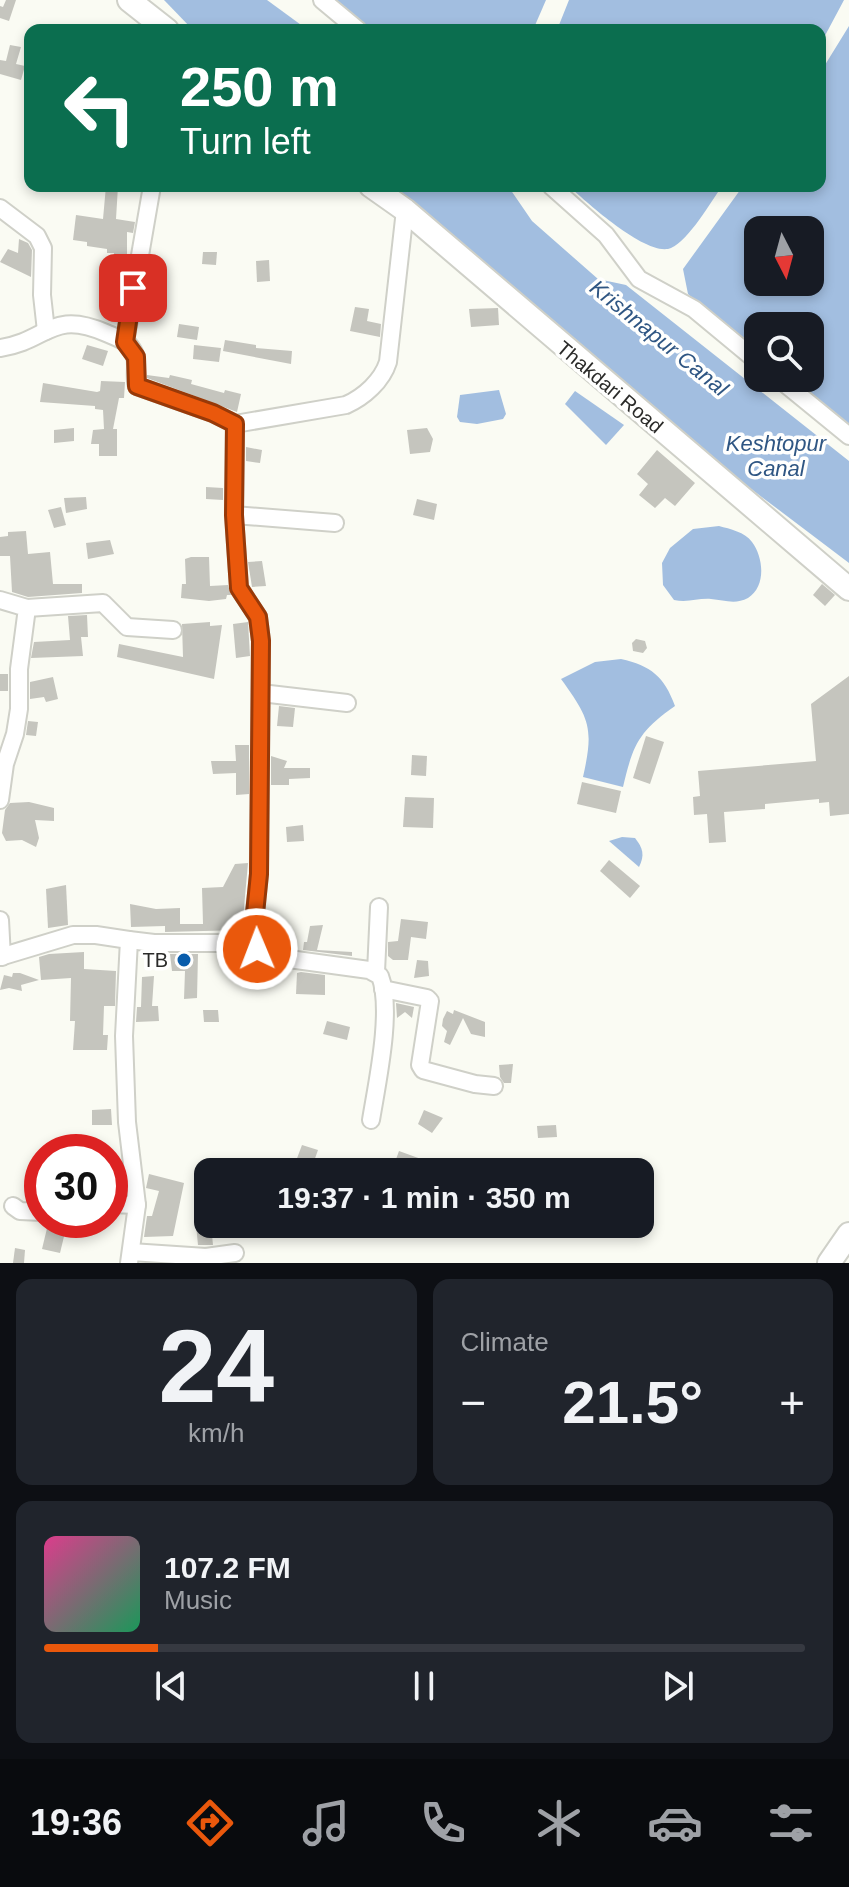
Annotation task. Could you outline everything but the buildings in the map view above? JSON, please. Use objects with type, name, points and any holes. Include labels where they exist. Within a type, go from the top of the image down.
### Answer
[{"type":"street","points":[[129,0],[159,24]]},
{"type":"street","points":[[322,0],[351,24]]},
{"type":"street","points":[[125,342],[151,192]]},
{"type":"street","name":"Thakdari Road","points":[[380,192],[405,210],[849,589]]},
{"type":"street","points":[[558,192],[606,235],[639,279],[694,309],[744,350]]},
{"type":"street","points":[[0,208],[37,236],[43,248],[42,295],[46,331]]},
{"type":"street","points":[[0,348],[60,325],[75,323],[125,342],[136,357],[137,386],[235,424],[346,405],[357,400],[380,379],[388,362],[405,210]]},
{"type":"street","points":[[795,392],[849,436]]},
{"type":"street","points":[[235,424],[234,515],[239,588],[259,623],[259,874],[252,943]]},
{"type":"street","points":[[234,515],[335,523]]},
{"type":"street","points":[[0,600],[27,608],[103,603],[127,627],[173,630]]},
{"type":"street","points":[[0,800],[5,764],[19,709],[19,669],[27,608]]},
{"type":"street","points":[[261,693],[347,703]]},
{"type":"street","points":[[376,972],[379,907]]},
{"type":"street","points":[[0,920],[1,957],[73,935],[96,935],[186,944],[252,943],[267,956],[376,972],[383,989],[380,1063],[371,1120]]},
{"type":"street","points":[[129,940],[124,1036],[127,1122],[137,1205],[130,1258],[206,1257],[235,1253]]},
{"type":"street","points":[[383,989],[430,1001],[420,1065],[423,1070],[494,1086]]},
{"type":"street","points":[[128,1205],[137,1205]]},
{"type":"street","points":[[13,1206],[24,1211]]},
{"type":"street","points":[[829,1263],[849,1234]]},
{"type":"water","points":[[164,0],[267,0],[300,24],[187,24]]},
{"type":"water","points":[[327,0],[546,0],[536,24],[357,24]]},
{"type":"water","points":[[569,0],[844,0],[826,34],[826,24],[559,24]]},
{"type":"water","points":[[849,26],[849,432],[802,392],[824,392],[824,312],[744,312],[744,344],[688,294],[683,269],[739,192],[826,192],[826,63]]},
{"type":"water","name":"Keshtopur Canal","points":[[398,192],[512,192],[532,221],[598,279],[626,285],[744,378],[744,392],[762,392],[849,461],[849,563],[742,482],[626,384],[509,294],[438,225]]},
{"type":"water","points":[[576,192],[718,192],[685,237],[671,248],[661,249],[633,237]]},
{"type":"water","points":[[499,390],[506,414],[503,419],[477,424],[460,422],[457,417],[460,395]]},
{"type":"water","points":[[575,391],[624,425],[606,445],[565,404]]},
{"type":"water","points":[[719,526],[741,533],[752,542],[761,564],[758,587],[748,598],[739,601],[674,600],[663,585],[662,563],[670,548],[693,529]]},
{"type":"water","points":[[621,659],[641,665],[655,674],[666,687],[675,706],[639,740],[623,787],[583,777],[589,735],[587,725],[578,704],[561,679],[595,662]]},
{"type":"water","points":[[622,837],[635,838],[640,845],[642,855],[639,867],[609,841]]},
{"type":"place","name":"TB","points":[[184,960]]},
{"type":"route","points":[[133,288],[125,342],[136,357],[137,386],[235,424],[233,486],[239,588],[258,617],[261,641],[259,874],[252,943],[257,949]]},
{"type":"water label","name":"Krishnapur Canal","points":[[659,338]]}]
